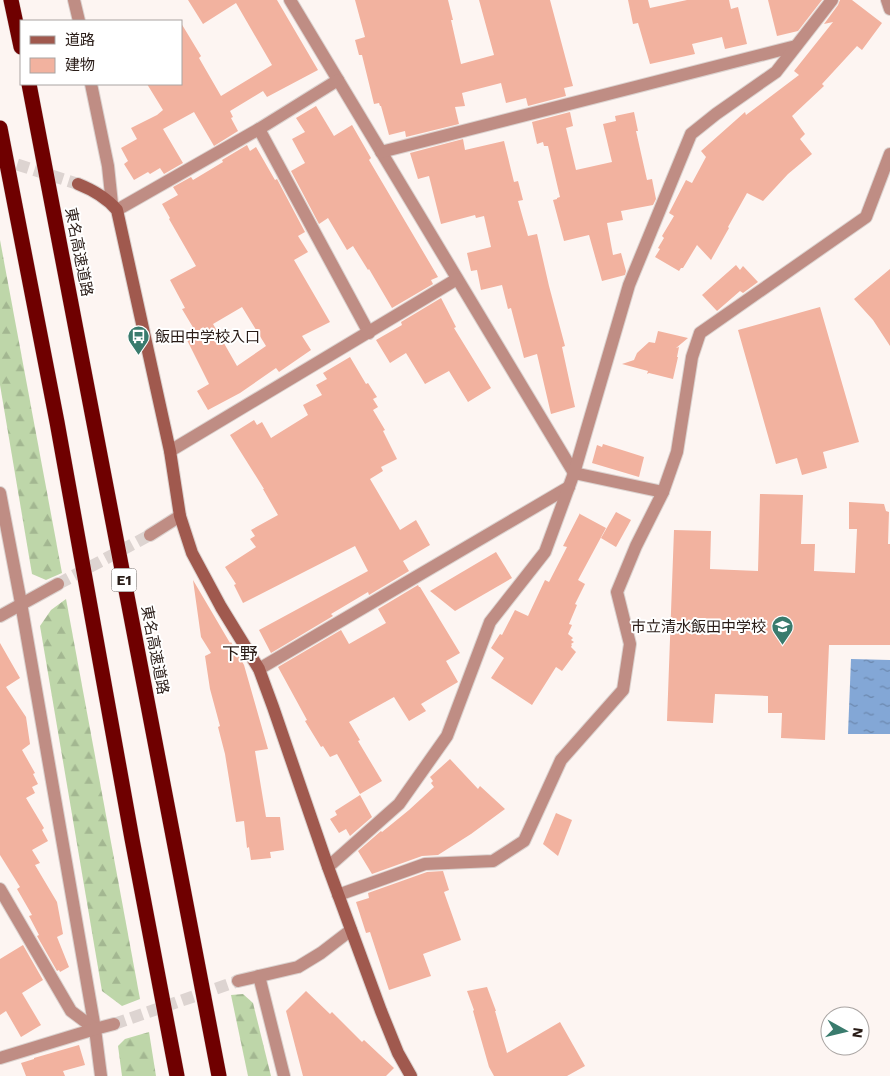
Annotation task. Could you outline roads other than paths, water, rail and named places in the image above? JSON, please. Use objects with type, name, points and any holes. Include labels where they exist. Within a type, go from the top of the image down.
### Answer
[{"type":"highway","points":[[11,0],[20,42]]},
{"type":"highway","name":"東名高速道路","points":[[29,85],[220,1076]]},
{"type":"highway","points":[[0,128],[57,422],[177,1076]]},
{"type":"street","points":[[74,0],[79,20]]},
{"type":"street","points":[[290,0],[574,473],[663,492]]},
{"type":"street","points":[[328,867],[399,804],[448,736],[490,622],[545,552],[574,473],[630,285],[691,134],[776,72],[832,0]]},
{"type":"street","points":[[887,0],[890,10]]},
{"type":"street","points":[[381,152],[796,46]]},
{"type":"street","points":[[114,207],[259,129],[338,80]]},
{"type":"street","points":[[91,85],[108,166],[114,207],[170,451],[180,516],[192,553],[221,607],[259,669],[351,930],[398,1053],[411,1076]]},
{"type":"street","points":[[259,129],[369,333]]},
{"type":"street","points":[[338,895],[425,864],[493,861],[524,841],[561,760],[624,690],[630,644],[617,592],[636,546],[663,492],[677,452],[692,357],[700,333],[866,217],[890,154]]},
{"type":"street","points":[[78,184],[96,192],[114,207]]},
{"type":"street","points":[[170,451],[457,279]]},
{"type":"street","points":[[259,669],[569,487]]},
{"type":"street","points":[[0,493],[95,1029],[101,1076]]},
{"type":"street","points":[[150,535],[180,516]]},
{"type":"street","points":[[0,616],[58,584]]},
{"type":"street","points":[[0,889],[71,1011],[95,1029]]},
{"type":"street","points":[[238,981],[298,967],[321,953],[351,930]]},
{"type":"street","points":[[259,976],[284,1076]]},
{"type":"street","points":[[0,1058],[114,1024]]},
{"type":"water","points":[[851,659],[890,660],[890,734],[848,734]]},
{"type":"tunnel","points":[[0,159],[78,184]]},
{"type":"tunnel","points":[[58,584],[150,535]]},
{"type":"tunnel","points":[[114,1024],[238,981]]},
{"type":"place","name":"飯田中学校入口","points":[[139,356]]},
{"type":"place","name":"市立清水飯田中学校","points":[[782,646]]},
{"type":"district","name":"下野","points":[[240,653]]}]
